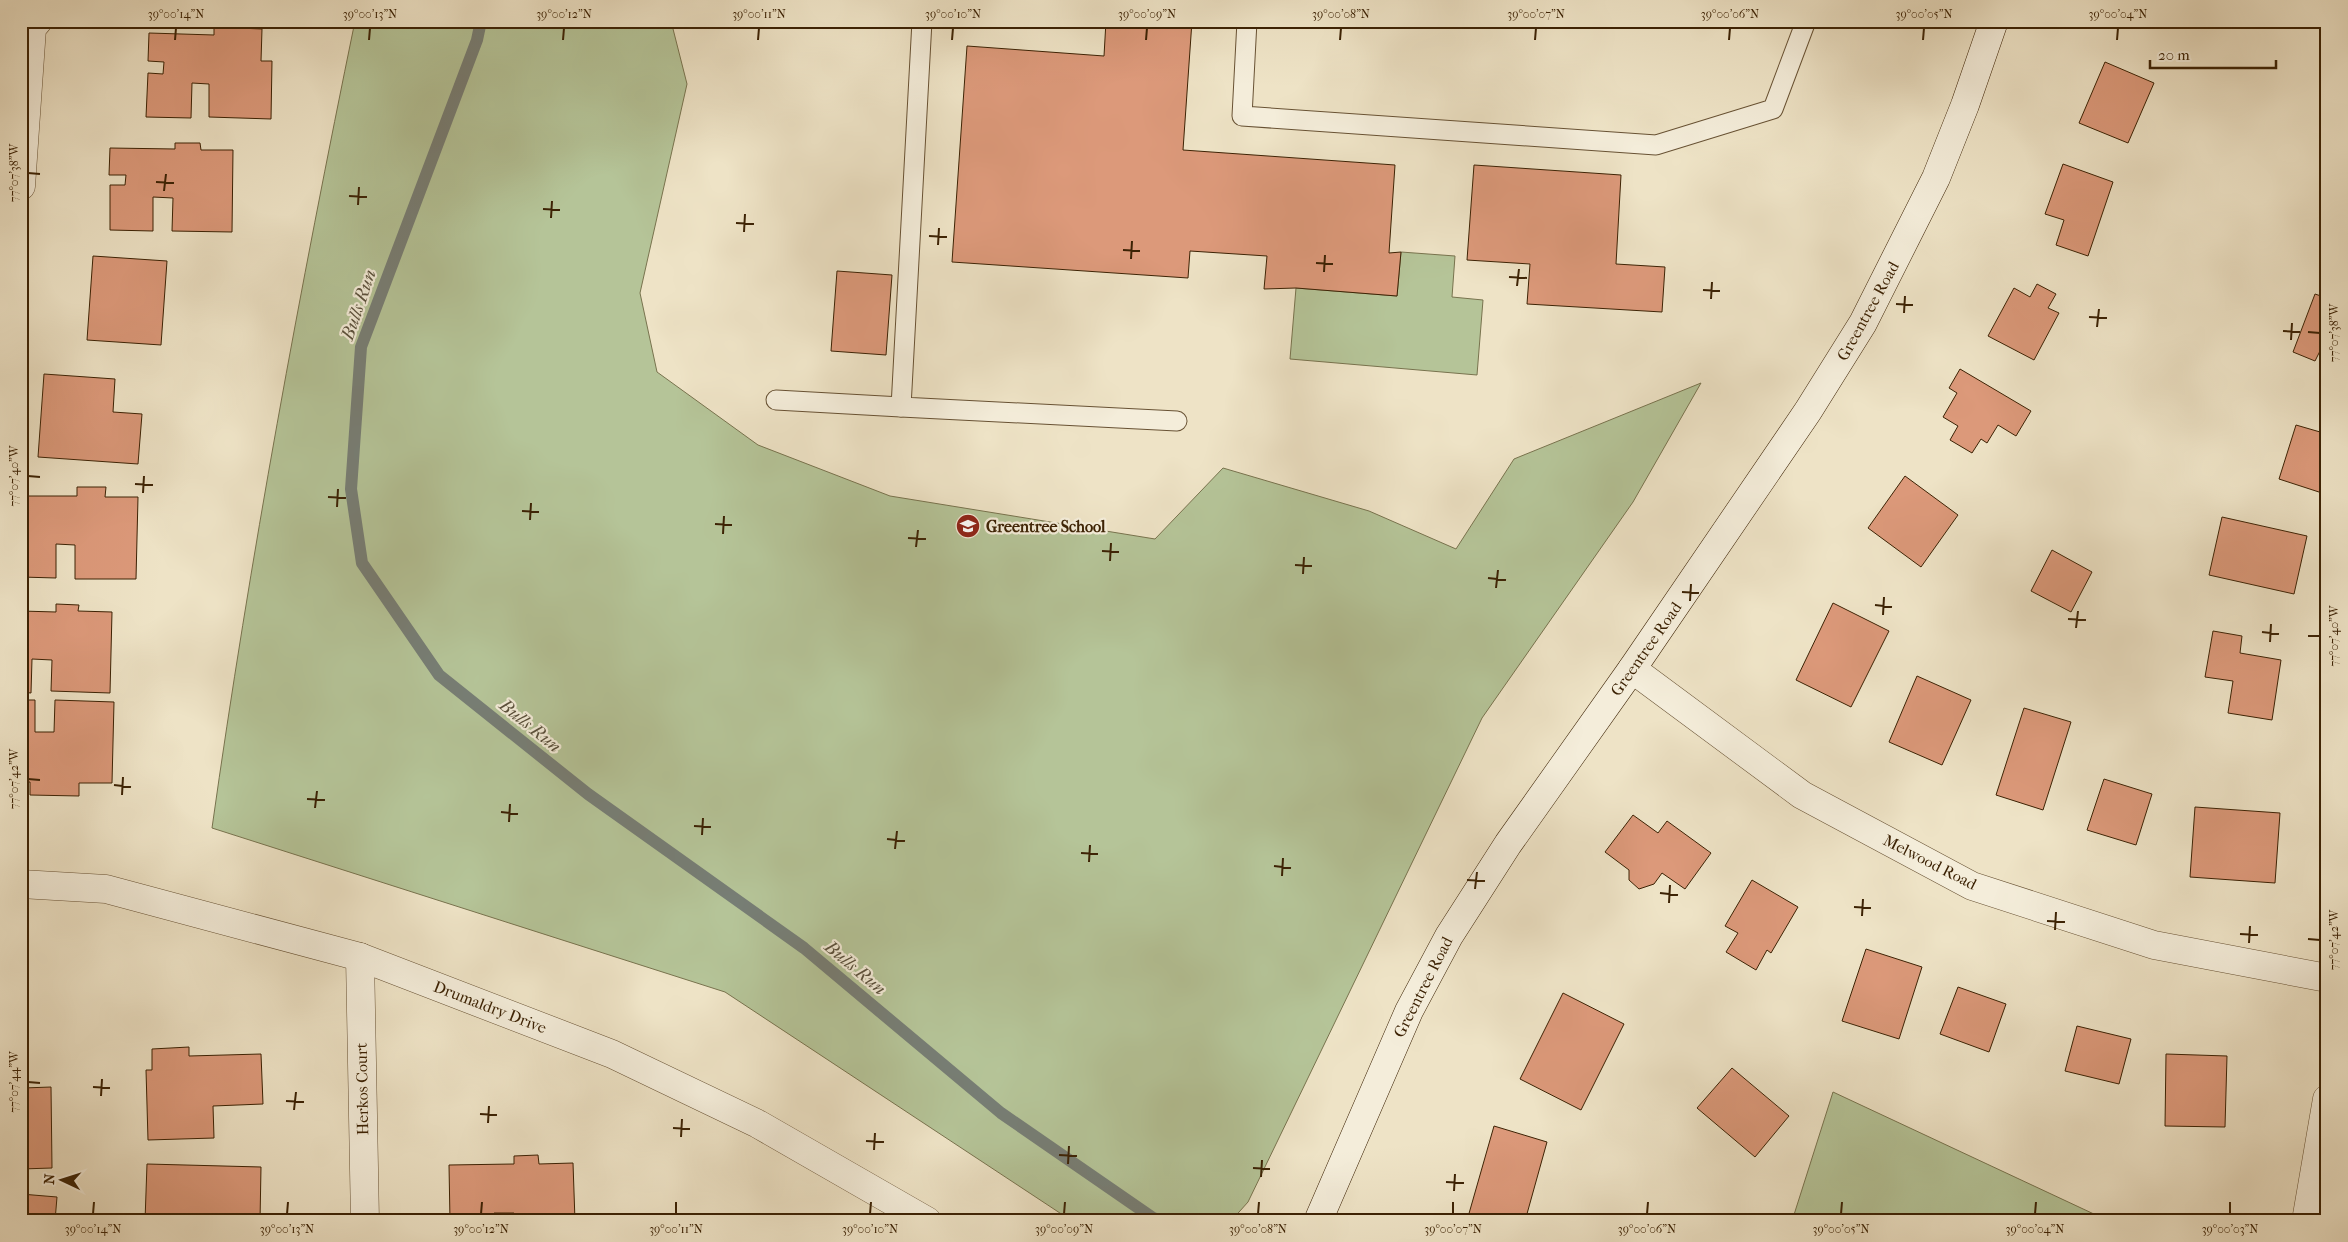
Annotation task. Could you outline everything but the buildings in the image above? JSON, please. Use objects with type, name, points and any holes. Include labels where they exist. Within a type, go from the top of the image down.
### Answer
[{"type":"street","name":"Greentree Road","points":[[1318,1221],[1409,1011],[1449,936],[1508,844],[1632,669],[1808,412],[1864,323],[1936,178],[1965,105],[1994,21]]},
{"type":"street","points":[[21,186],[32,24]]},
{"type":"street","name":"Melwood Road","points":[[1632,669],[1802,795],[1972,886],[2154,945],[2327,978]]},
{"type":"street","name":"Drumaldry Drive","points":[[21,884],[106,889],[360,957],[612,1054],[758,1124],[912,1216]]},
{"type":"street","name":"Herkos Court","points":[[360,957],[365,1221]]},
{"type":"street","points":[[2306,1221],[2327,1099]]},
{"type":"lane","points":[[901,408],[922,21]]},
{"type":"lane","points":[[1246,21],[1242,116],[1656,145],[1774,110],[1806,21]]},
{"type":"lane","points":[[776,400],[1177,421]]},
{"type":"green space","points":[[355,21],[671,21],[687,84],[640,293],[657,372],[758,445],[890,496],[1155,539],[1223,468],[1369,511],[1456,549],[1514,459],[1701,383],[1633,502],[1482,718],[1248,1202],[1231,1221],[1072,1221],[725,992],[212,828],[259,525],[315,222]]},
{"type":"green space","points":[[1401,252],[1455,256],[1452,297],[1483,300],[1477,375],[1290,359],[1296,288],[1397,296]]},
{"type":"green space","points":[[1833,1092],[2096,1215],[2095,1221],[1792,1221]]},
{"type":"waterway","name":"Bulls Run","points":[[481,21],[477,40],[361,347],[351,489],[362,563],[439,675],[588,794],[804,948],[1001,1113],[1153,1218],[1162,1221]]},
{"type":"place","name":"Greentree School","points":[[968,526]]}]
